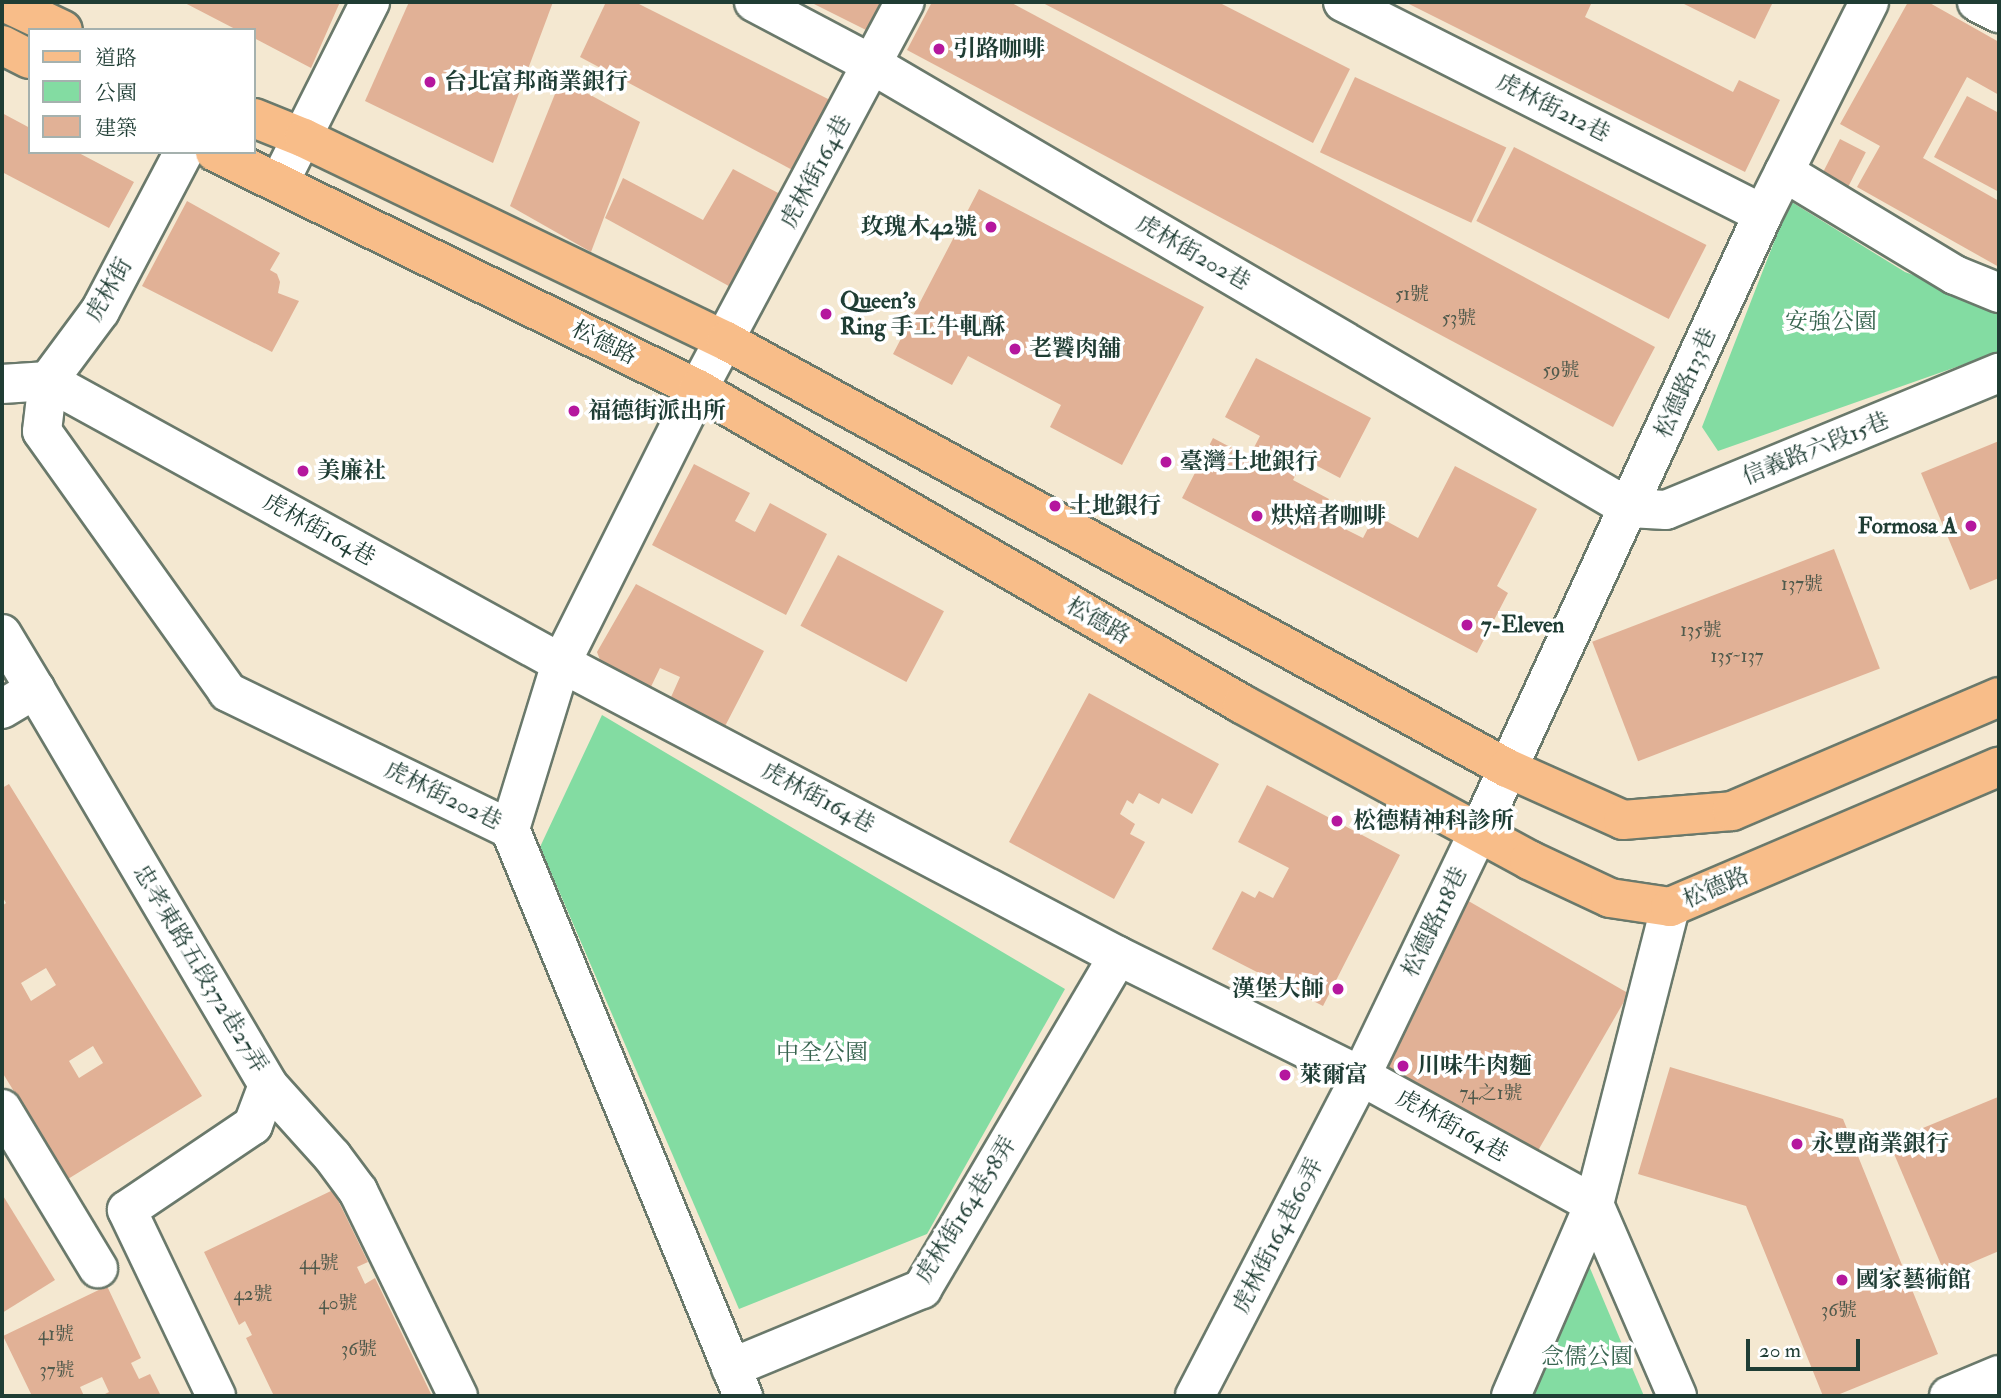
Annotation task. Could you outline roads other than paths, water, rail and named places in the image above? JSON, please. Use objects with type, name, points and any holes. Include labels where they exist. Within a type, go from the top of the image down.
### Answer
[{"type":"main road","points":[[4,2],[59,28]]},
{"type":"main road","points":[[2,45],[28,58]]},
{"type":"main road","points":[[256,119],[304,138],[726,341],[1507,768],[1623,820],[1732,811],[1999,696]]},
{"type":"main road","name":"松德路","points":[[219,154],[698,389],[1242,705],[1529,860],[1610,898],[1670,907],[1999,767]]},
{"type":"street","points":[[279,183],[304,138],[370,2]]},
{"type":"street","name":"虎林街202巷","points":[[754,2],[873,65],[1629,508]]},
{"type":"street","name":"虎林街164巷","points":[[726,341],[905,2]]},
{"type":"street","name":"虎林街212巷","points":[[1343,2],[1763,214]]},
{"type":"street","name":"松德路133巷","points":[[1507,768],[1763,214],[1869,2]]},
{"type":"street","points":[[1977,2],[1999,13]]},
{"type":"street","name":"虎林街","points":[[48,382],[100,311],[183,154]]},
{"type":"street","points":[[1784,172],[1955,275],[1999,293]]},
{"type":"street","name":"虎林街202巷","points":[[48,382],[42,431],[228,692],[510,829],[561,663],[698,389],[726,341]]},
{"type":"street","name":"信義路六段15巷","points":[[1629,508],[1665,510],[1999,373]]},
{"type":"street","points":[[2,384],[48,382]]},
{"type":"street","name":"虎林街164巷","points":[[48,382],[561,663],[1118,956],[1361,1076],[1594,1204]]},
{"type":"street","name":"忠孝東路五段372巷27弄","points":[[2,634],[268,1085],[253,1125],[127,1210],[90,1255],[2,1109]]},
{"type":"street","points":[[2,709],[35,689]]},
{"type":"street","name":"松德路118巷","points":[[1361,1076],[1507,768]]},
{"type":"street","points":[[510,829],[736,1382]]},
{"type":"street","points":[[1511,1396],[1594,1204],[1670,907]]},
{"type":"street","name":"虎林街164巷58弄","points":[[736,1382],[922,1289],[1118,956]]},
{"type":"street","name":"虎林街164巷60弄","points":[[1195,1396],[1361,1076]]},
{"type":"street","points":[[268,1085],[332,1156],[358,1191],[458,1396]]},
{"type":"street","points":[[1594,1204],[1677,1396]]},
{"type":"street","points":[[127,1210],[216,1396]]},
{"type":"street","points":[[1948,1396],[1999,1375]]},
{"type":"place","name":"引路咖啡","points":[[939,49]]},
{"type":"place","name":"台北富邦商業銀行","points":[[430,82]]},
{"type":"place","name":"玫瑰木42號","points":[[991,227]]},
{"type":"place","name":"Queen's Ring 手工牛軋酥","points":[[826,314]]},
{"type":"place","name":"老饕肉舖","points":[[1015,349]]},
{"type":"place","name":"福德街派出所","points":[[574,411]]},
{"type":"place","name":"臺灣土地銀行","points":[[1166,462]]},
{"type":"place","name":"美廉社","points":[[303,471]]},
{"type":"place","name":"土地銀行","points":[[1055,506]]},
{"type":"place","name":"烘焙者咖啡","points":[[1257,516]]},
{"type":"place","name":"Formosa A","points":[[1971,526]]},
{"type":"place","name":"7-Eleven","points":[[1467,625]]},
{"type":"place","name":"松德精神科診所","points":[[1337,821]]},
{"type":"place","name":"漢堡大師","points":[[1338,989]]},
{"type":"place","name":"川味牛肉麵","points":[[1403,1066]]},
{"type":"place","name":"萊爾富","points":[[1285,1075]]},
{"type":"place","name":"永豐商業銀行","points":[[1797,1144]]},
{"type":"place","name":"國家藝術館","points":[[1842,1280]]},
{"type":"park label","name":"安強公園","points":[[1831,322]]},
{"type":"park label","name":"中全公園","points":[[822,1053]]},
{"type":"park label","name":"念儒公園","points":[[1587,1357]]}]
